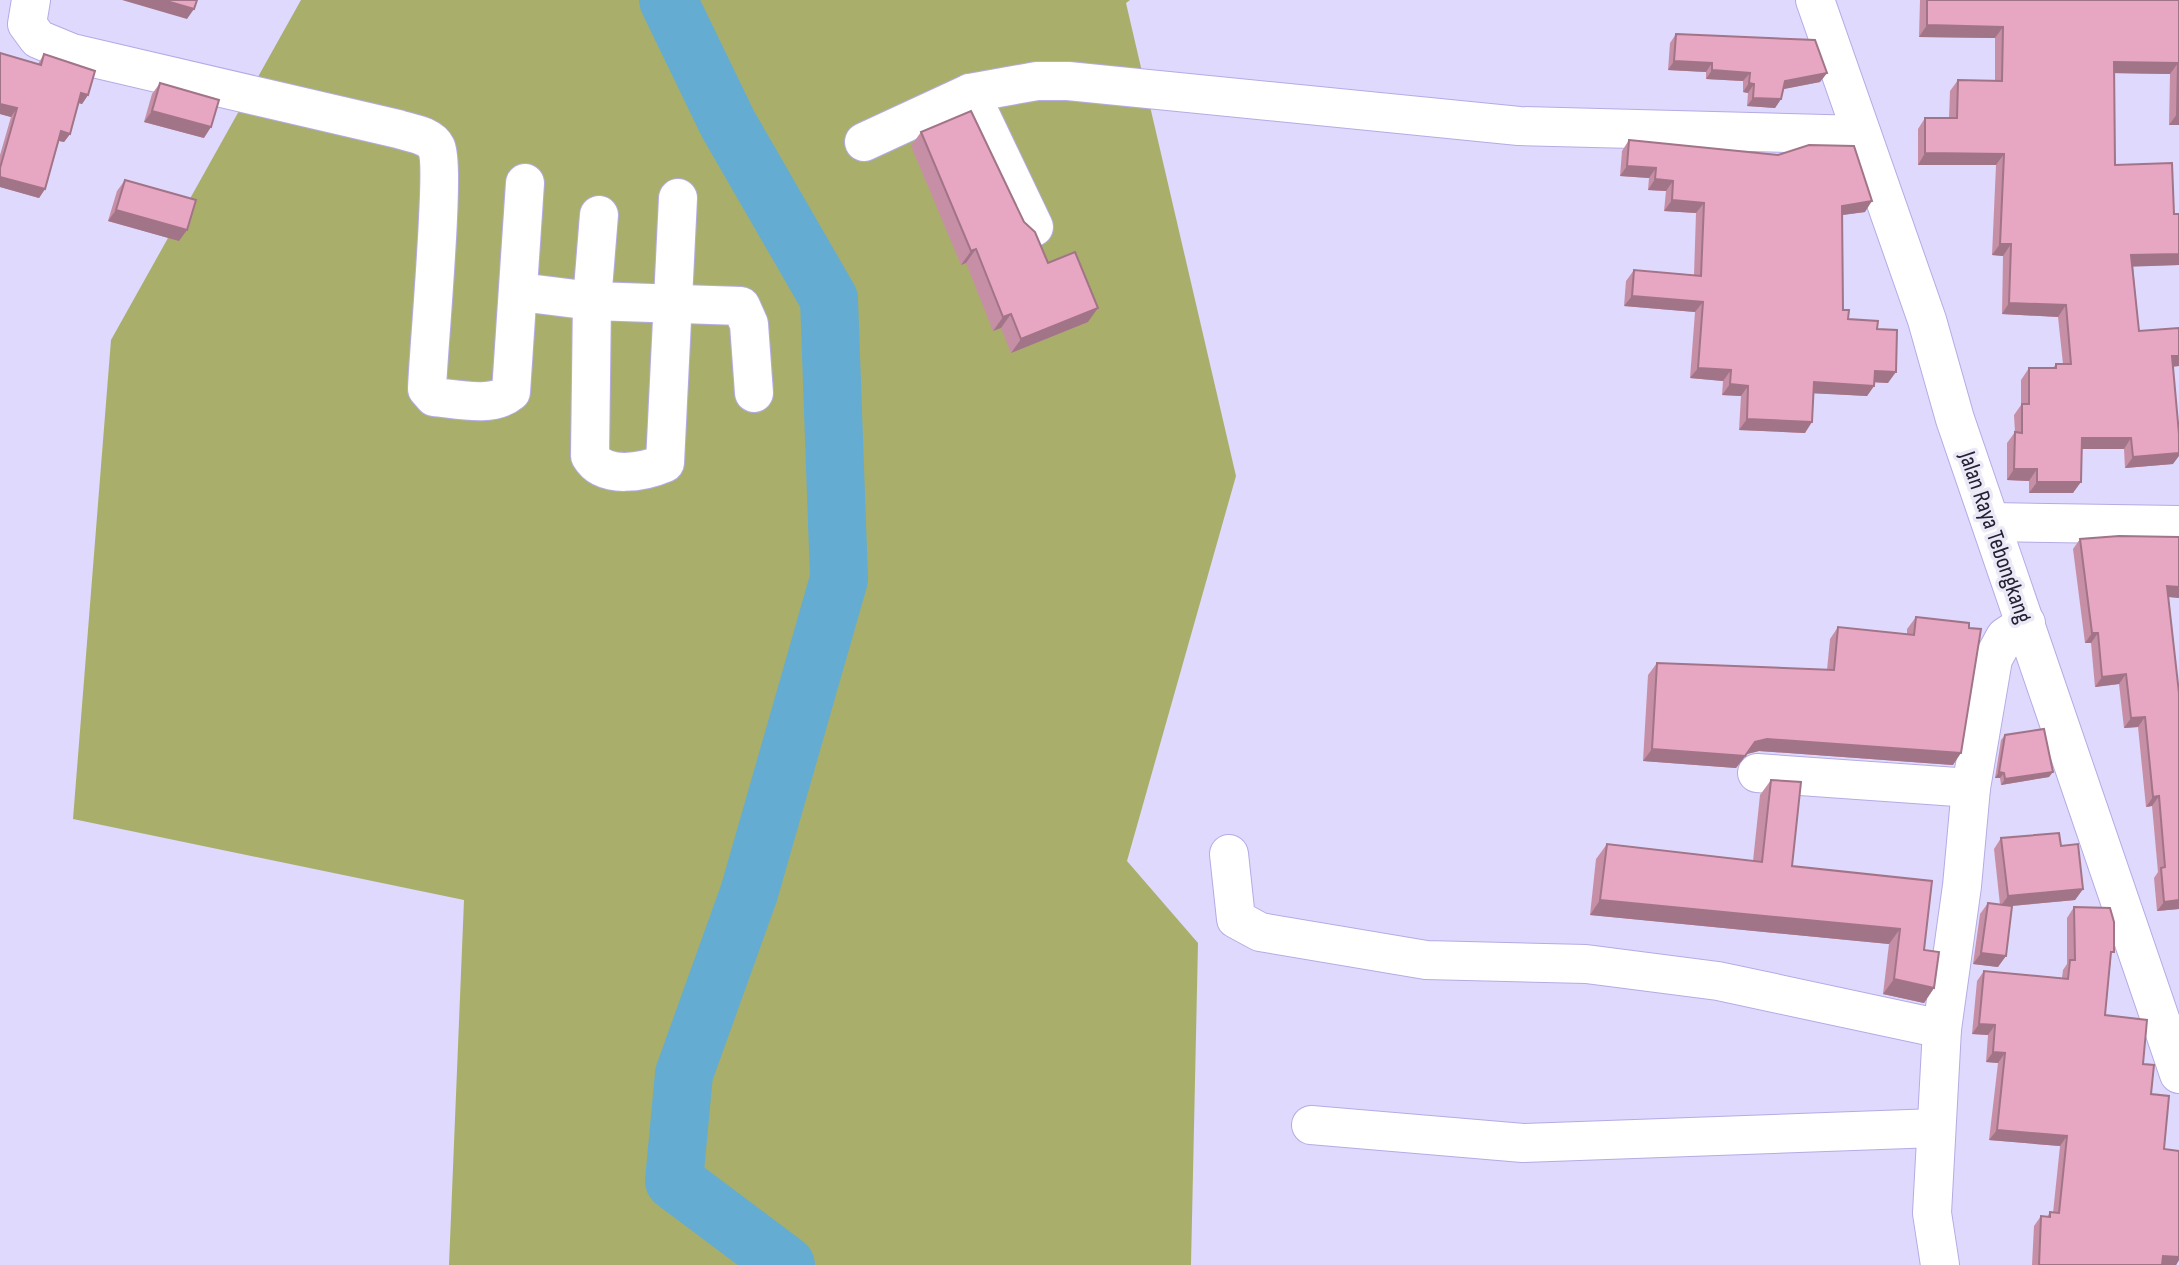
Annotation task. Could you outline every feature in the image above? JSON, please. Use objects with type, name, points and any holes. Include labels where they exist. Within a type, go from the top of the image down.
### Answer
[{"type":"street","points":[[31,0],[27,24],[38,39],[72,53],[398,129],[433,142],[438,150],[438,187],[427,389],[434,397],[491,400],[503,399],[511,392],[520,292],[525,183]]},
{"type":"street","name":"Jalan Raya Tebongkang","points":[[1815,0],[1927,320],[1955,419],[2179,1074]]},
{"type":"street","points":[[864,142],[970,93],[1037,81],[1068,81],[1519,126],[1862,135]]},
{"type":"street","points":[[970,93],[1034,227]]},
{"type":"street","points":[[599,215],[592,301],[590,456],[597,467],[608,471],[650,470],[666,463],[671,305],[678,198]]},
{"type":"street","points":[[520,292],[592,301],[741,306],[749,324],[754,393]]},
{"type":"street","points":[[1991,522],[2179,525]]},
{"type":"street","points":[[1940,1265],[1932,1230],[1942,1029],[1962,886],[1971,788],[1993,659],[2006,637],[2026,623]]},
{"type":"street","points":[[1757,773],[1971,788]]},
{"type":"street","points":[[1228,854],[1236,919],[1260,932],[1426,960],[1586,964],[1718,981],[1942,1029]]},
{"type":"street","points":[[1311,1125],[1522,1143],[1936,1128]]},
{"type":"green space","points":[[301,0],[1130,0],[1126,3],[1236,476],[1127,861],[1198,943],[1191,1265],[449,1265],[464,900],[73,819],[111,340]]},
{"type":"building","points":[[163,0],[197,0],[194,9]]},
{"type":"building","points":[[1927,0],[2179,0],[2179,114],[2178,63],[2114,62],[2115,165],[2172,163],[2174,214],[2179,214],[2179,254],[2131,255],[2139,331],[2179,328],[2179,356],[2172,356],[2179,453],[2133,457],[2131,438],[2082,438],[2081,482],[2037,482],[2037,469],[2014,469],[2015,432],[2022,433],[2022,404],[2029,404],[2029,368],[2056,368],[2056,364],[2071,364],[2066,305],[2009,303],[2011,244],[2000,244],[2004,154],[1925,153],[1925,118],[1957,118],[1958,80],[2002,81],[2003,27],[1927,25]]},
{"type":"building","points":[[1676,34],[1815,40],[1827,73],[1785,81],[1781,99],[1753,98],[1754,84],[1749,83],[1750,73],[1712,70],[1712,63],[1674,61]]},
{"type":"building","points":[[0,53],[41,65],[44,54],[95,71],[88,95],[81,93],[70,134],[61,131],[45,189],[0,177],[0,168],[17,108],[0,104]]},
{"type":"building","points":[[160,83],[219,100],[211,127],[152,111]]},
{"type":"building","points":[[971,111],[1024,222],[1035,232],[1048,263],[1075,252],[1098,308],[1021,339],[1011,314],[1003,317],[976,249],[971,251],[921,132]]},
{"type":"building","points":[[1629,140],[1778,155],[1809,145],[1854,146],[1872,201],[1842,206],[1843,310],[1849,310],[1848,319],[1878,321],[1877,329],[1897,330],[1896,372],[1875,371],[1874,386],[1814,382],[1812,422],[1747,419],[1748,386],[1730,384],[1731,370],[1698,368],[1703,302],[1632,296],[1634,270],[1701,276],[1704,203],[1672,200],[1673,181],[1655,179],[1656,168],[1627,166]]},
{"type":"building","points":[[125,180],[196,200],[187,230],[116,210]]},
{"type":"building","points":[[2119,536],[2179,537],[2179,587],[2167,586],[2179,693],[2179,900],[2164,902],[2161,868],[2165,867],[2159,796],[2153,797],[2145,717],[2131,718],[2126,674],[2102,677],[2098,633],[2092,633],[2080,539]]},
{"type":"building","points":[[1916,617],[1969,623],[1969,628],[1981,629],[1961,753],[1767,739],[1755,742],[1745,756],[1652,749],[1657,663],[1834,670],[1838,627],[1914,635]]},
{"type":"building","points":[[2044,729],[2053,772],[2005,779],[2004,773],[1999,772],[2005,735]]},
{"type":"building","points":[[1771,780],[1801,782],[1792,866],[1932,881],[1924,950],[1939,952],[1934,988],[1894,979],[1900,929],[1600,900],[1607,844],[1762,862]]},
{"type":"building","points":[[2059,833],[2061,846],[2078,844],[2083,889],[2008,896],[2001,838]]},
{"type":"building","points":[[1988,903],[2012,906],[2006,956],[1981,953]]},
{"type":"building","points":[[2074,907],[2110,908],[2114,922],[2114,952],[2111,952],[2105,1015],[2147,1020],[2143,1064],[2154,1065],[2151,1094],[2169,1096],[2164,1149],[2179,1151],[2179,1257],[2163,1256],[2162,1265],[2039,1265],[2041,1216],[2050,1217],[2050,1212],[2059,1213],[2067,1136],[1997,1130],[2005,1053],[1993,1052],[1995,1025],[1979,1024],[1984,971],[2068,979],[2070,960],[2075,960]]},
{"type":"waterway","points":[[668,0],[728,124],[829,299],[839,579],[749,893],[684,1074],[674,1181],[786,1265]]}]
